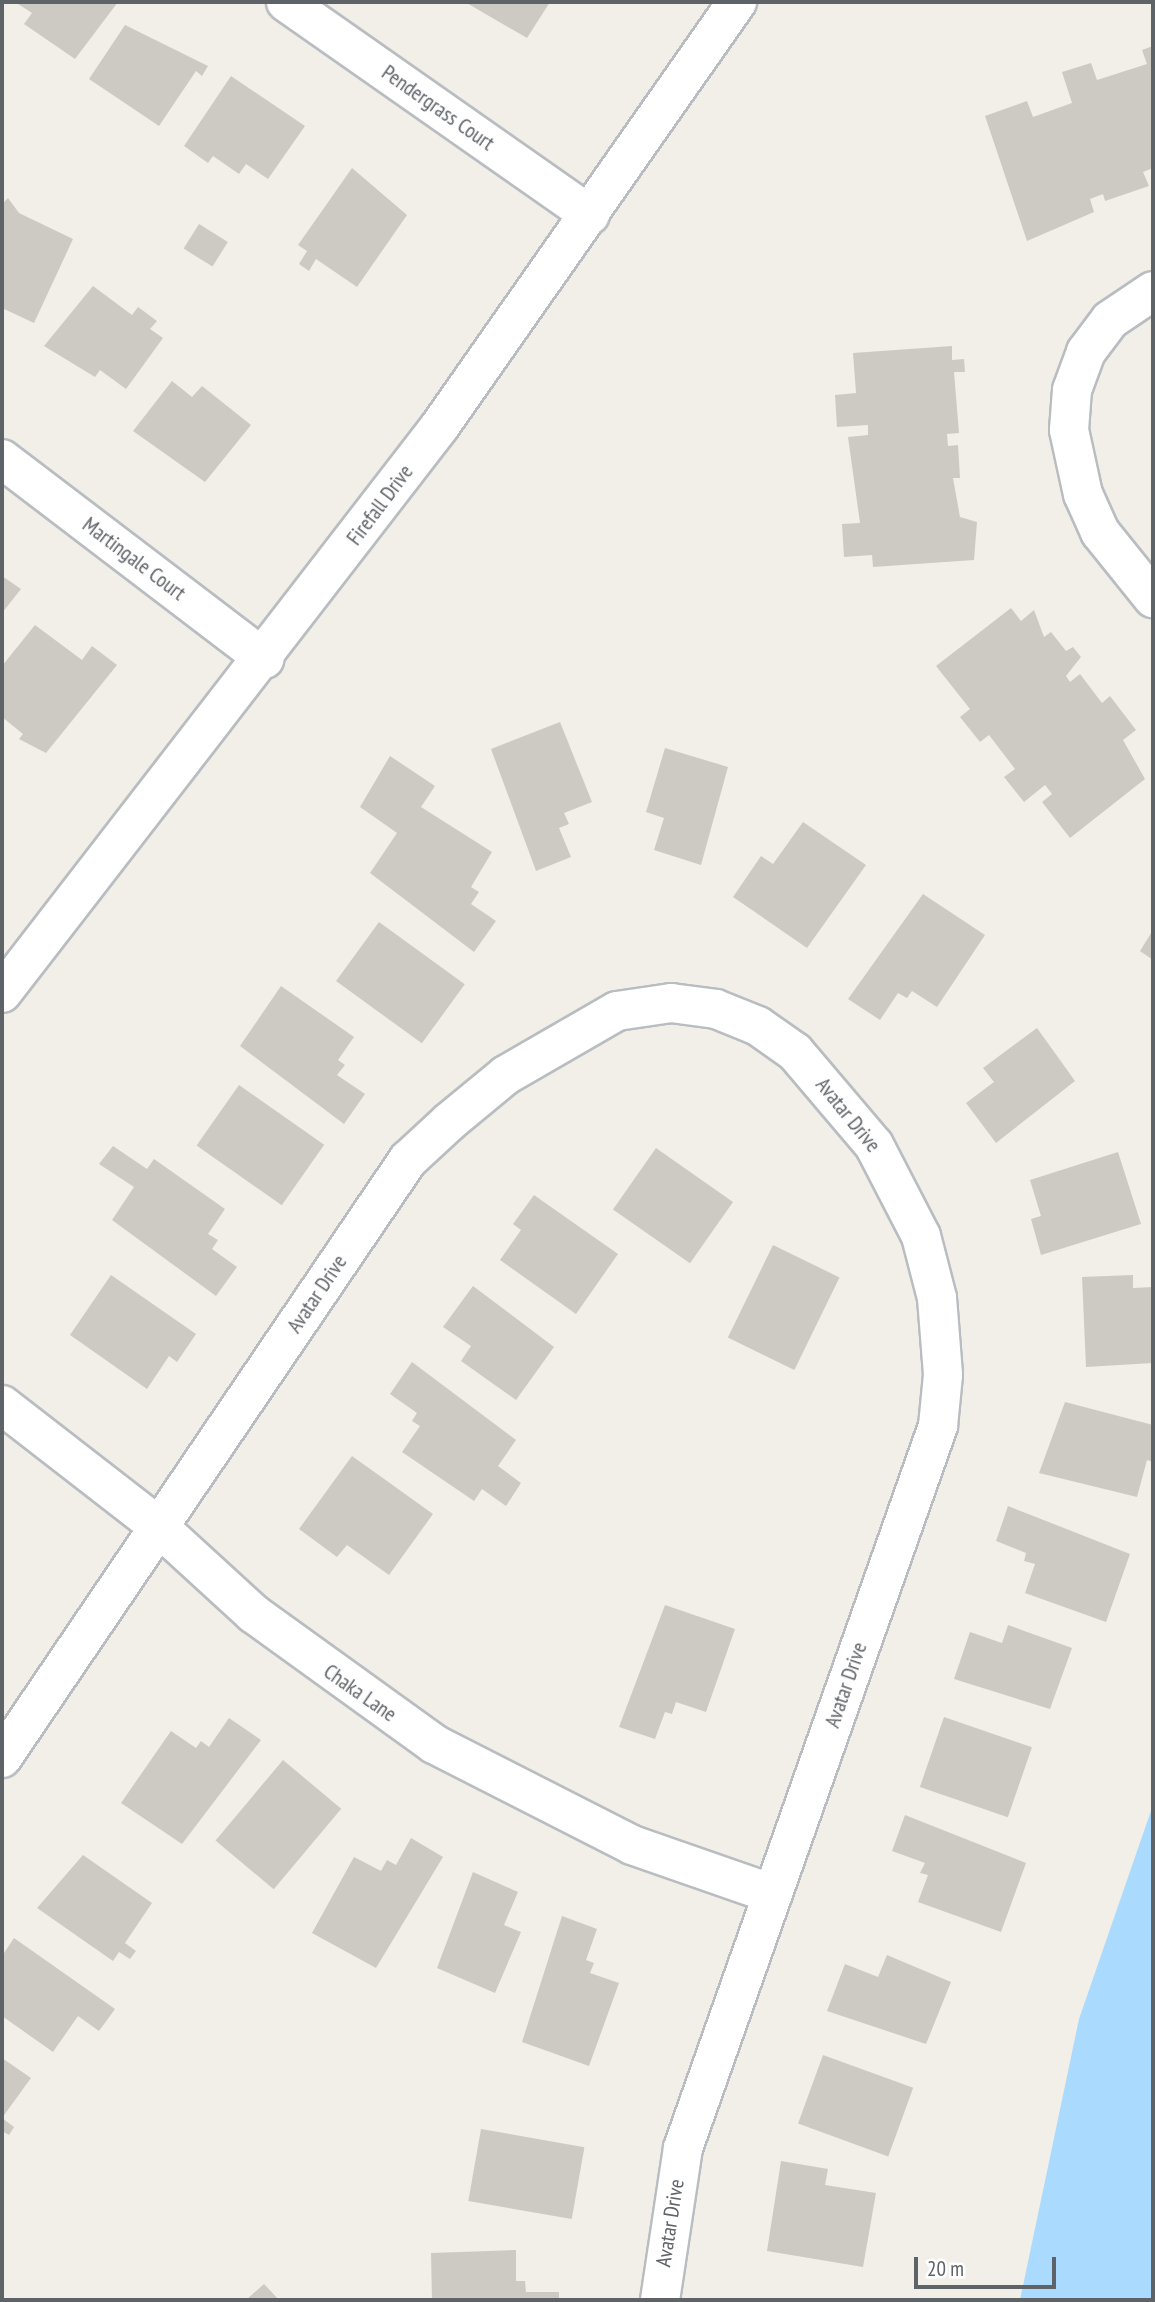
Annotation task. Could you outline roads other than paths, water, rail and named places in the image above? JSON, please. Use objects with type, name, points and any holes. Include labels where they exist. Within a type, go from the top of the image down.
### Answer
[{"type":"street","name":"Pendergrass Court","points":[[286,2],[590,215]]},
{"type":"street","name":"Firefall Drive","points":[[2,993],[265,659],[590,215],[737,2]]},
{"type":"street","points":[[1153,291],[1110,320],[1086,352],[1072,390],[1069,430],[1083,494],[1100,532],[1153,598]]},
{"type":"street","name":"Martingale Court","points":[[2,459],[265,659]]},
{"type":"street","name":"Avatar Drive","points":[[2,1758],[408,1160],[449,1122],[518,1068],[617,1011],[671,1003],[716,1009],[758,1026],[795,1052],[895,1178],[921,1236],[937,1298],[943,1375],[938,1426],[683,2148],[660,2300]]},
{"type":"street","name":"Chaka Lane","points":[[2,1405],[159,1527],[254,1614],[434,1744],[632,1845],[772,1894]]},
{"type":"water","points":[[1153,1805],[1153,2300],[1020,2300],[1079,2019]]}]
